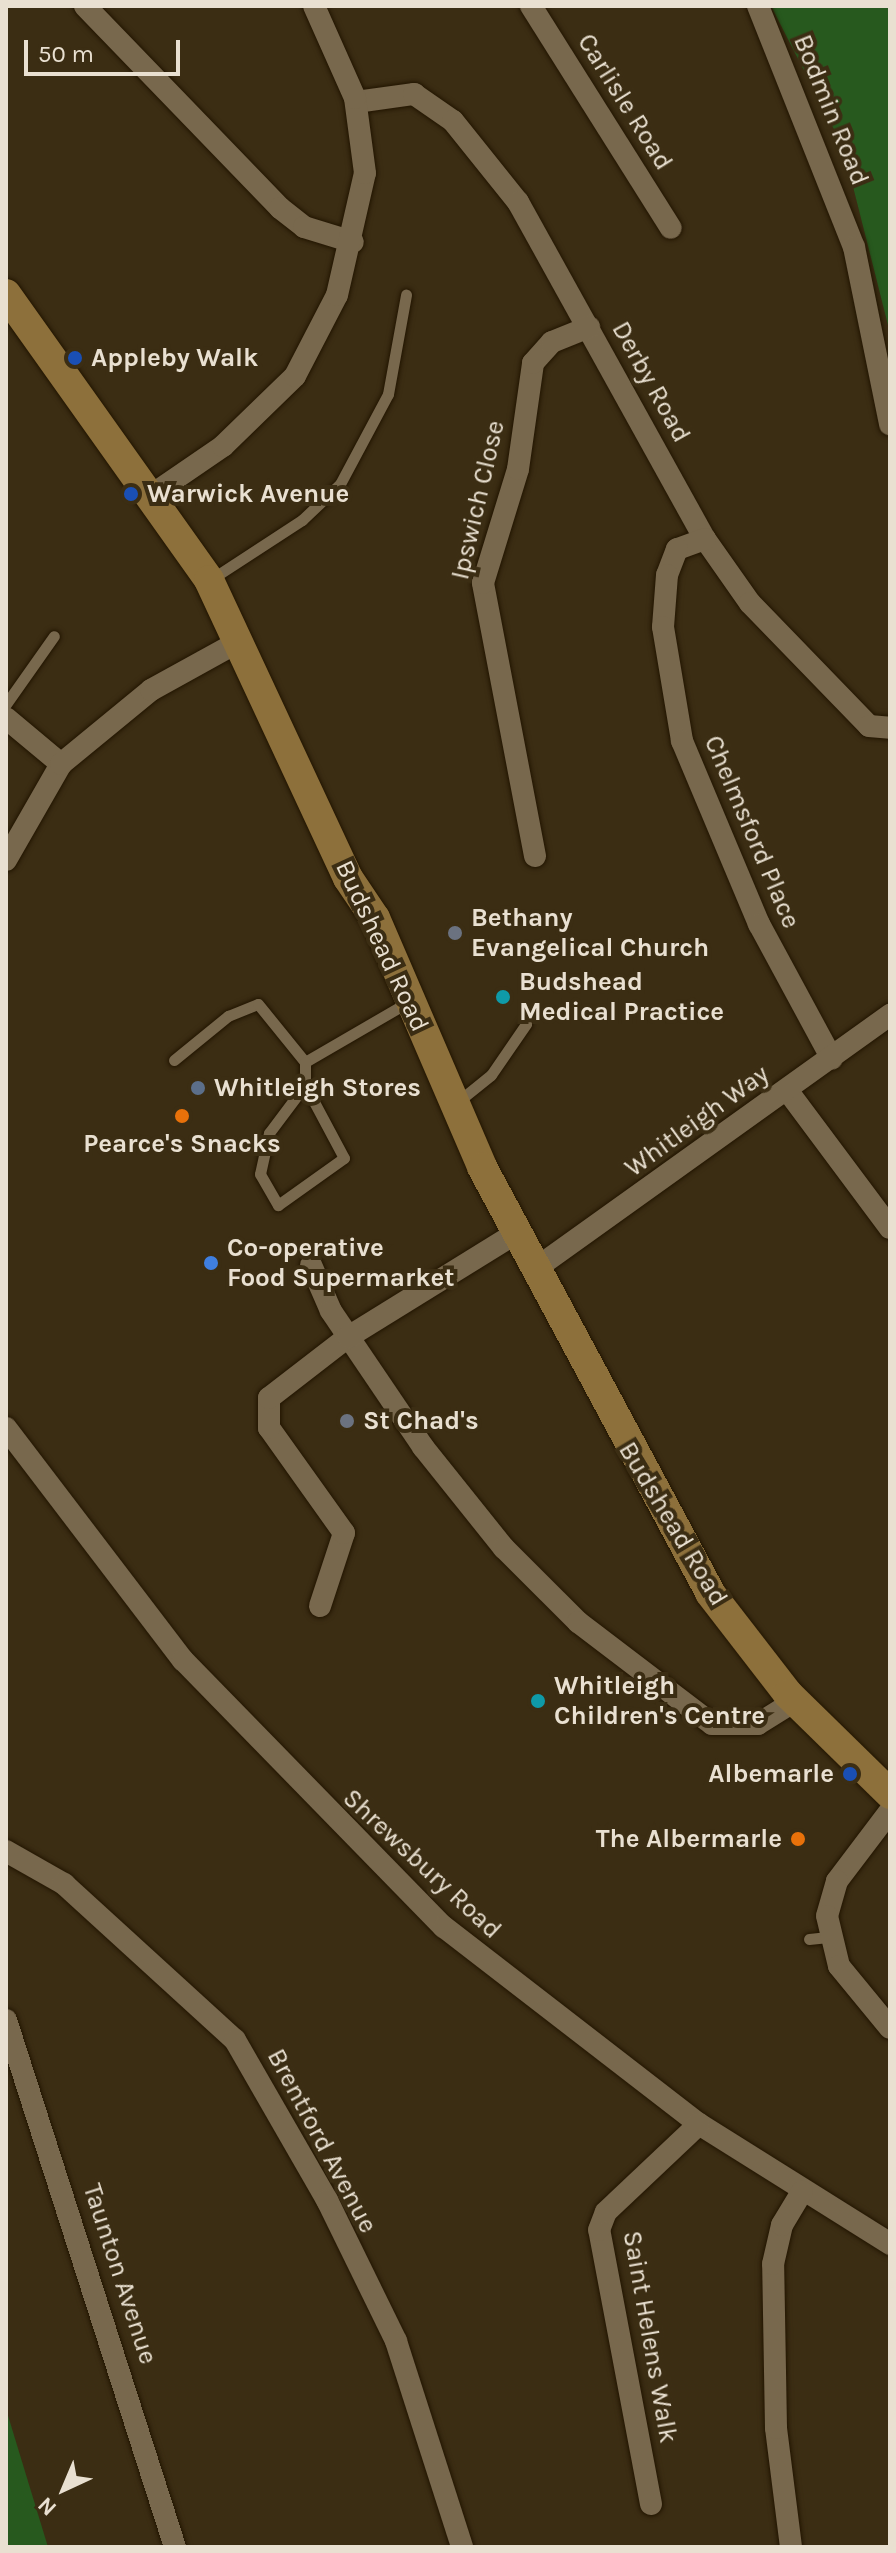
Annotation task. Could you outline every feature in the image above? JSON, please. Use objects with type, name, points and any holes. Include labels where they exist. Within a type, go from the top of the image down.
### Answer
[{"type":"street","points":[[85,6],[280,208],[304,227],[353,242]]},
{"type":"street","points":[[153,494],[223,446],[295,376],[337,295],[353,242],[365,173],[356,102],[314,6]]},
{"type":"street","name":"Carlisle Road","points":[[531,6],[671,228]]},
{"type":"street","name":"Bodmin Road","points":[[758,6],[854,247],[890,424]]},
{"type":"street","name":"Derby Road","points":[[356,102],[414,94],[453,121],[518,202],[705,539],[812,674],[869,726],[890,728]]},
{"type":"street","name":"Budshead Road","points":[[6,294],[153,494],[209,580],[236,643],[263,685],[515,1234],[710,1593],[795,1701],[890,1794]]},
{"type":"street","name":"Ipswich Close","points":[[535,856],[483,583],[518,469],[533,363],[552,342],[589,327]]},
{"type":"street","name":"Chelmsford Place","points":[[705,539],[677,549],[667,575],[663,627],[682,741],[759,924],[832,1059]]},
{"type":"street","points":[[6,860],[61,764],[151,690],[236,643]]},
{"type":"street","points":[[6,718],[61,764]]},
{"type":"street","name":"Whitleigh Way","points":[[535,1269],[890,1015]]},
{"type":"street","points":[[787,1090],[890,1228]]},
{"type":"street","points":[[320,1606],[344,1533],[269,1428],[265,1412],[269,1398],[348,1337],[515,1234]]},
{"type":"street","points":[[311,1265],[348,1337],[432,1458],[504,1548],[578,1622],[712,1724],[758,1724],[795,1701]]},
{"type":"street","name":"Shrewsbury Road","points":[[6,1428],[183,1660],[319,1807],[444,1927],[699,2124],[802,2192],[890,2244]]},
{"type":"street","points":[[890,1811],[837,1881],[818,1938],[890,2028]]},
{"type":"street","name":"Brentford Avenue","points":[[6,1851],[64,1884],[235,2040],[327,2200],[396,2341],[462,2547]]},
{"type":"street","name":"Taunton Avenue","points":[[6,2020],[175,2547]]},
{"type":"street","name":"Saint Helens Walk","points":[[651,2504],[599,2230],[606,2212],[699,2124]]},
{"type":"street","points":[[791,2547],[776,2428],[773,2264],[782,2225],[802,2192]]},
{"type":"lane","points":[[209,580],[302,520],[340,484],[388,394],[406,295]]},
{"type":"lane","points":[[6,704],[54,636]]},
{"type":"lane","points":[[305,1062],[410,1001]]},
{"type":"lane","points":[[174,1060],[228,1016],[258,1004],[305,1062],[305,1085],[344,1158],[278,1205],[260,1174],[269,1133],[305,1085]]},
{"type":"lane","points":[[454,1104],[491,1075],[526,1024]]},
{"type":"green space","points":[[771,6],[890,6],[890,333],[843,147]]},
{"type":"green space","points":[[6,2409],[48,2547],[6,2547]]},
{"type":"place","name":"Appleby Walk","points":[[75,358]]},
{"type":"place","name":"Warwick Avenue","points":[[131,494]]},
{"type":"place","name":"Bethany Evangelical Church","points":[[455,933]]},
{"type":"place","name":"Budshead Medical Practice","points":[[503,997]]},
{"type":"place","name":"Whitleigh Stores","points":[[198,1088]]},
{"type":"place","name":"Pearce's Snacks","points":[[182,1116]]},
{"type":"place","name":"Co-operative Food Supermarket","points":[[211,1263]]},
{"type":"place","name":"St Chad's","points":[[347,1421]]},
{"type":"place","name":"Whitleigh Children's Centre","points":[[538,1701]]},
{"type":"place","name":"Albemarle","points":[[850,1774]]},
{"type":"place","name":"The Albermarle","points":[[798,1839]]}]
